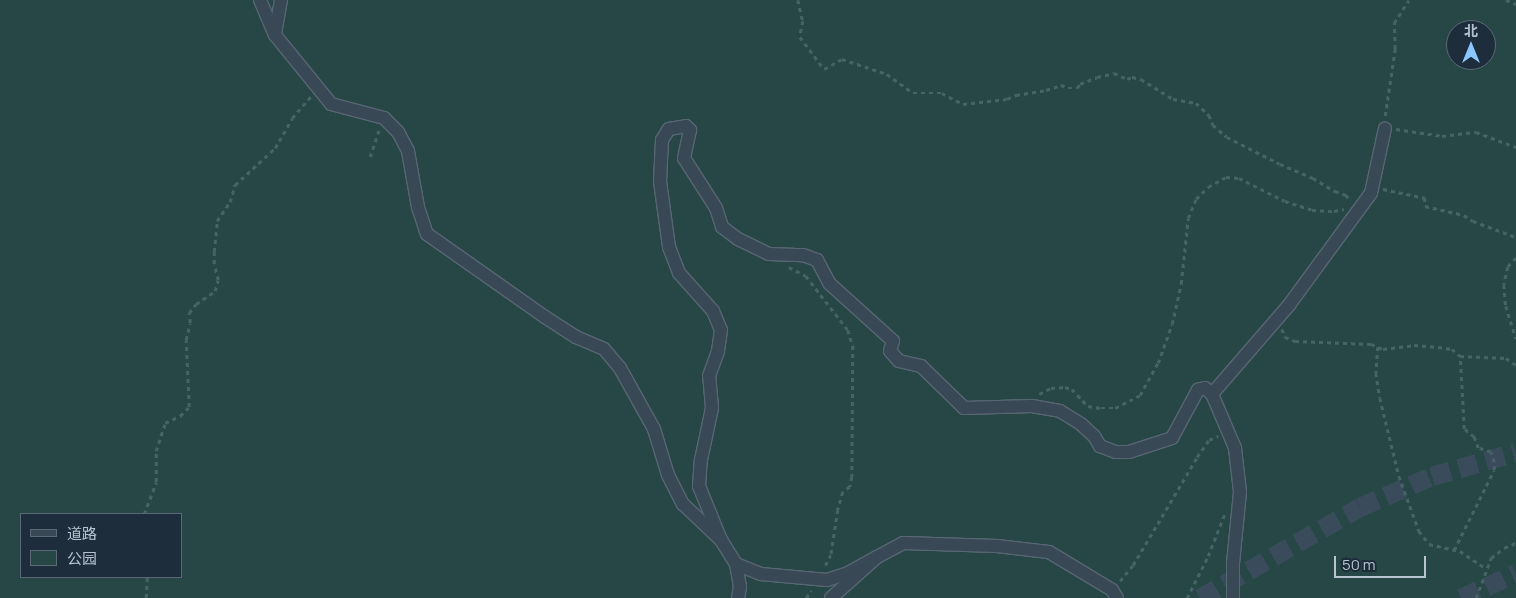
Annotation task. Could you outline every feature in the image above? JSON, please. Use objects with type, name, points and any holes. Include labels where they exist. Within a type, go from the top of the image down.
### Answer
[{"type":"lane","points":[[260,0],[275,35],[332,104],[384,118],[398,132],[408,151],[418,207],[427,234],[545,317],[576,337],[604,349],[620,368],[654,429],[668,475],[683,504],[721,540]]},
{"type":"lane","points":[[275,35],[281,0]]},
{"type":"lane","points":[[738,598],[740,587],[736,564],[721,540],[699,486],[701,460],[712,408],[709,376],[718,351],[721,330],[713,311],[679,274],[669,247],[660,181],[662,140],[668,129],[686,126],[690,130],[684,158],[716,208],[722,227],[738,239],[769,254],[803,255],[817,260],[830,284],[893,341],[890,352],[899,361],[921,366],[964,408],[1032,406],[1060,411],[1081,424],[1094,436],[1100,446],[1116,452],[1129,452],[1172,438],[1182,423],[1198,390],[1205,388],[1212,394],[1235,448],[1239,502],[1233,563],[1233,598]]},
{"type":"lane","points":[[1212,394],[1277,319],[1371,194],[1385,128]]},
{"type":"lane","points":[[736,564],[761,574],[827,580],[848,573],[903,543],[997,546],[1048,552],[1115,594]]},
{"type":"lane","points":[[831,598],[877,557]]},
{"type":"path","points":[[798,0],[803,21],[800,37],[824,69],[842,59],[887,74],[913,93],[942,93],[963,104],[1007,99],[1016,95],[1046,90],[1061,85],[1068,88],[1077,88],[1080,84],[1097,77],[1114,73],[1127,79],[1132,77],[1141,78],[1173,100],[1196,103],[1209,115],[1213,125],[1227,137],[1346,195],[1351,202],[1352,207],[1334,211],[1312,210],[1285,201],[1239,178],[1226,177],[1208,187],[1196,199],[1188,218],[1181,284],[1172,324],[1158,363],[1140,395],[1115,408],[1088,406],[1072,389],[1065,387],[1051,388],[1037,395]]},
{"type":"path","points":[[1409,0],[1394,23],[1395,49],[1384,113],[1385,128],[1442,136],[1476,132],[1516,147]]},
{"type":"path","points":[[1506,0],[1516,4]]},
{"type":"path","points":[[144,513],[156,482],[156,451],[165,423],[180,416],[188,407],[186,340],[190,323],[189,313],[196,304],[215,290],[218,280],[214,264],[217,221],[230,202],[235,185],[275,148],[292,118],[302,108],[308,97],[320,90]]},
{"type":"path","points":[[370,157],[384,118]]},
{"type":"path","points":[[1372,187],[1425,198],[1425,206],[1464,215],[1473,221],[1516,237]]},
{"type":"path","points":[[769,254],[806,276],[848,330],[853,346],[852,477],[850,487],[843,492],[831,555],[820,580],[806,598]]},
{"type":"path","points":[[1516,258],[1508,267],[1504,285],[1506,306],[1516,338]]},
{"type":"path","points":[[1277,319],[1285,337],[1295,341],[1371,344],[1383,349],[1414,345],[1438,346],[1452,349],[1460,356],[1506,358],[1516,365]]},
{"type":"path","points":[[1378,347],[1376,373],[1380,398],[1399,476],[1410,511],[1419,531],[1429,544],[1460,551],[1487,569]]},
{"type":"path","points":[[1454,550],[1494,470],[1491,452],[1478,448],[1474,437],[1464,429],[1460,356]]},
{"type":"path","points":[[1115,594],[1145,541],[1209,440],[1228,432]]},
{"type":"path","points":[[1187,598],[1208,556],[1226,511],[1239,502]]},
{"type":"path","points":[[1476,598],[1491,558],[1504,548],[1516,543]]},
{"type":"path","points":[[146,598],[147,578]]},
{"type":"green space","points":[[0,0],[1516,0],[1516,598],[0,598]]},
{"type":"tunnel","points":[[1200,598],[1360,507],[1432,476],[1516,452]]},
{"type":"tunnel","points":[[1461,598],[1516,573]]}]
